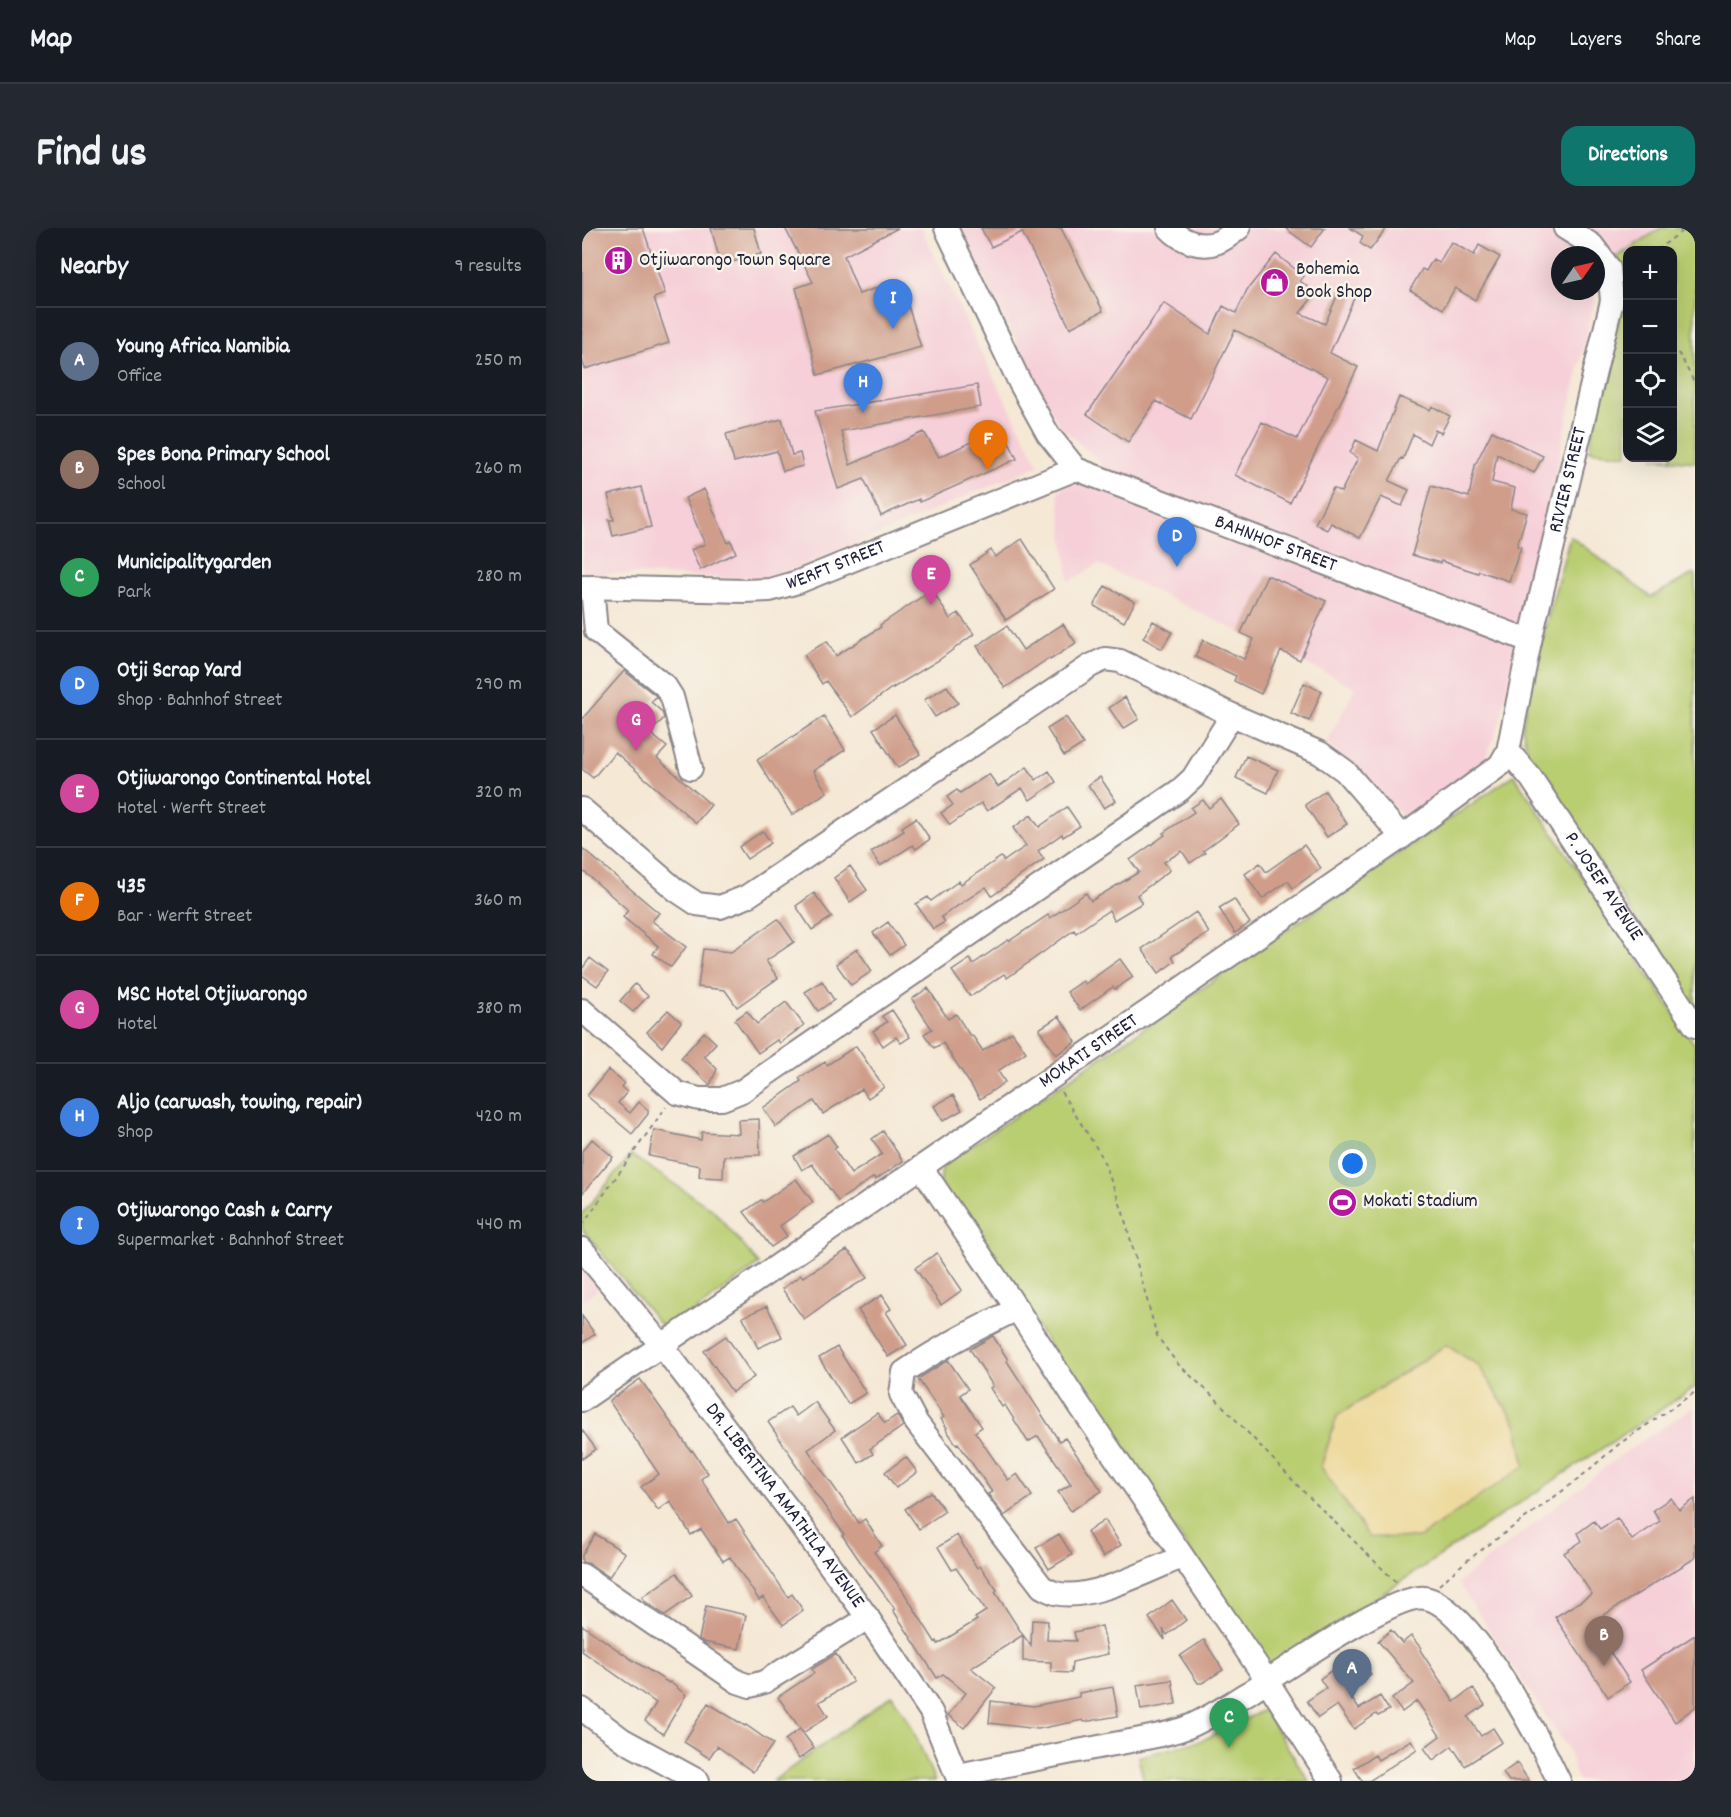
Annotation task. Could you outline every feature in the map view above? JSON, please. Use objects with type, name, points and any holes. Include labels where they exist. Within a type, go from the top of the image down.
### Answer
[{"type":"street","points":[[945,228],[1020,383],[1048,434],[1076,469]]},
{"type":"street","points":[[1169,228],[1178,238],[1202,245],[1220,242],[1239,228]]},
{"type":"street","name":"RIVIER STREET","points":[[1508,751],[1530,641],[1612,301],[1609,268],[1592,245],[1565,228]]},
{"type":"street","name":"WERFT STREET","points":[[587,587],[770,590],[798,582],[1076,469]]},
{"type":"street","name":"BAHNHOF STREET","points":[[1076,469],[1530,641]]},
{"type":"street","points":[[587,587],[596,631],[665,686],[672,698],[691,768]]},
{"type":"street","points":[[582,809],[676,890],[697,904],[720,907],[746,897],[1090,666],[1105,659],[1120,661],[1232,715],[1320,753],[1345,771],[1402,837]]},
{"type":"street","points":[[582,1010],[677,1093],[699,1099],[722,1099],[742,1091],[1180,790],[1193,778],[1232,715]]},
{"type":"street","name":"MOKATI STREET","points":[[582,1400],[1402,837],[1500,765],[1508,751]]},
{"type":"street","name":"P. JOSEF AVENUE","points":[[1508,751],[1531,778],[1695,1026]]},
{"type":"street","points":[[921,1167],[1017,1309],[1077,1404],[1268,1681],[1331,1781]]},
{"type":"street","name":"DR. LIBERTINA AMATHILA AVENUE","points":[[582,1249],[662,1346],[793,1515],[868,1618],[931,1713],[958,1778]]},
{"type":"street","points":[[1017,1309],[969,1332],[904,1372],[901,1394],[916,1422],[1042,1587],[1055,1593],[1076,1594],[1097,1591],[1182,1557]]},
{"type":"street","points":[[582,1575],[738,1682],[750,1686],[764,1682],[868,1618]]},
{"type":"street","points":[[958,1778],[1187,1727],[1211,1716],[1390,1606],[1418,1598],[1445,1607],[1466,1628],[1511,1690],[1538,1737],[1559,1781]]},
{"type":"street","points":[[582,1709],[623,1740],[698,1781]]},
{"type":"path","points":[[1662,246],[1686,228]]},
{"type":"path","points":[[1677,352],[1695,384]]},
{"type":"path","points":[[1052,1078],[1101,1155],[1122,1209],[1157,1336],[1177,1363],[1216,1400],[1302,1490],[1389,1574],[1418,1598],[1576,1481],[1619,1444],[1695,1392]]},
{"type":"path","points":[[582,1225],[677,1093]]},
{"type":"shaded area","points":[[582,228],[921,228],[1039,465],[772,580],[615,573],[582,574]]},
{"type":"shaded area","points":[[958,228],[1661,228],[1632,246],[1623,246],[1623,252],[1605,263],[1605,246],[1551,246],[1551,300],[1594,300],[1500,723],[1485,760],[1405,818],[1327,743],[1355,687],[1098,564],[1069,582],[1058,491],[1102,464],[1059,425]]},
{"type":"shaded area","points":[[582,1265],[600,1288],[582,1301]]},
{"type":"shaded area","points":[[1695,1406],[1695,1781],[1578,1781],[1568,1749],[1458,1583],[1621,1455]]},
{"type":"green space","points":[[1661,228],[1695,228],[1695,462],[1677,460],[1677,246],[1633,246]]},
{"type":"green space","points":[[1623,253],[1623,277],[1615,258]]},
{"type":"green space","points":[[1623,283],[1623,455],[1589,451]]},
{"type":"green space","points":[[1570,536],[1651,597],[1695,573],[1695,1009],[1528,754],[1522,727],[1531,679]]},
{"type":"green space","points":[[1514,775],[1695,1045],[1695,1387],[1270,1668],[940,1185],[942,1166]]},
{"type":"green space","points":[[631,1155],[713,1210],[759,1264],[666,1332],[582,1229],[582,1214]]},
{"type":"green space","points":[[892,1695],[911,1725],[935,1781],[773,1781]]},
{"type":"green space","points":[[1264,1710],[1309,1781],[1144,1781],[1138,1757],[1203,1740]]},
{"type":"sand","points":[[1446,1345],[1478,1365],[1516,1423],[1525,1466],[1418,1538],[1369,1537],[1321,1467],[1337,1416]]},
{"type":"building","points":[[582,228],[643,228],[665,294],[654,298],[669,343],[585,369],[582,359]]},
{"type":"building","points":[[711,228],[754,228],[761,254],[721,265]]},
{"type":"building","points":[[785,228],[898,228],[844,256],[859,294],[900,280],[921,347],[818,375],[796,288],[813,282]]},
{"type":"building","points":[[981,228],[1061,228],[1103,311],[1070,328],[1022,232],[991,247]]},
{"type":"building","points":[[1285,228],[1325,228],[1311,247]]},
{"type":"building","points":[[1350,228],[1387,228],[1370,250],[1360,243],[1363,236]]},
{"type":"building","points":[[1451,242],[1474,255],[1479,245],[1500,257],[1475,300],[1455,288],[1443,309],[1410,290],[1422,269],[1426,271],[1433,259],[1439,263]]},
{"type":"building","points":[[1276,254],[1304,276],[1300,281],[1316,293],[1300,313],[1325,324],[1340,289],[1355,296],[1330,353],[1358,367],[1290,503],[1235,475],[1262,422],[1297,439],[1328,377],[1235,330],[1191,419],[1156,401],[1128,442],[1087,414],[1164,303],[1210,334],[1223,306],[1236,313],[1247,290]]},
{"type":"building","points":[[977,385],[981,407],[841,431],[850,465],[924,432],[939,457],[1002,428],[1017,459],[920,502],[919,499],[881,516],[864,479],[838,489],[815,411]]},
{"type":"building","points":[[1399,397],[1430,410],[1432,406],[1450,416],[1441,433],[1435,430],[1429,444],[1413,434],[1403,459],[1401,458],[1389,481],[1409,490],[1402,506],[1381,497],[1360,538],[1331,523],[1327,530],[1315,524],[1333,488],[1341,492],[1358,458],[1350,453],[1356,440],[1378,451]]},
{"type":"building","points":[[782,419],[792,455],[800,453],[803,466],[783,471],[777,451],[734,462],[726,434]]},
{"type":"building","points":[[1492,431],[1543,456],[1534,473],[1497,454],[1492,482],[1515,488],[1511,509],[1527,513],[1517,546],[1521,547],[1509,581],[1479,571],[1478,573],[1441,561],[1440,563],[1412,555],[1431,486],[1469,497],[1475,465]]},
{"type":"building","points":[[641,487],[651,527],[613,536],[609,520],[614,520],[608,495]]},
{"type":"building","points":[[704,489],[728,543],[731,541],[736,553],[700,570],[691,550],[705,544],[685,498]]},
{"type":"building","points":[[1022,539],[1054,589],[1006,620],[970,565],[991,550],[995,557]]},
{"type":"building","points":[[1267,575],[1326,601],[1300,660],[1281,651],[1261,694],[1234,681],[1236,676],[1195,657],[1203,640],[1244,659],[1254,639],[1241,633]]},
{"type":"building","points":[[1105,586],[1135,602],[1124,622],[1094,606]]},
{"type":"building","points":[[932,590],[950,619],[958,613],[974,634],[939,660],[893,687],[852,717],[826,681],[822,684],[804,655],[827,641],[836,656]]},
{"type":"building","points":[[1153,621],[1172,632],[1162,649],[1143,638]]},
{"type":"building","points":[[1063,624],[1076,643],[1005,688],[977,646],[1007,626],[1023,650]]},
{"type":"building","points":[[624,671],[655,695],[656,697],[651,702],[662,712],[664,718],[650,733],[667,747],[657,758],[711,805],[696,823],[615,752],[593,778],[582,769],[582,719]]},
{"type":"building","points":[[1304,683],[1322,691],[1309,721],[1291,713]]},
{"type":"building","points":[[947,686],[958,703],[935,717],[924,700]]},
{"type":"building","points":[[1125,697],[1139,719],[1123,729],[1109,708]]},
{"type":"building","points":[[895,715],[920,754],[898,768],[873,729]]},
{"type":"building","points":[[824,716],[845,750],[813,771],[827,792],[792,815],[757,760]]},
{"type":"building","points":[[1066,717],[1083,744],[1064,756],[1047,729]]},
{"type":"building","points":[[1246,756],[1278,770],[1268,793],[1236,778]]},
{"type":"building","points":[[1027,767],[1036,780],[1049,771],[1056,782],[1030,800],[1022,788],[987,811],[981,803],[950,825],[941,813],[953,805],[947,797],[957,790],[960,793],[989,774],[998,787]]},
{"type":"building","points":[[1100,777],[1116,801],[1104,808],[1088,785]]},
{"type":"building","points":[[1325,791],[1347,824],[1327,837],[1305,805]]},
{"type":"building","points":[[1221,799],[1239,824],[1190,863],[1182,851],[1164,862],[1170,870],[1137,895],[1142,903],[1114,920],[1109,910],[1076,933],[1074,930],[1007,978],[1004,974],[973,995],[969,995],[952,971],[970,959],[973,964],[1048,915],[1050,918],[1086,893],[1091,901],[1139,872],[1130,860],[1194,812],[1191,808],[1203,800],[1209,808]]},
{"type":"building","points":[[1067,807],[1080,826],[1063,837],[1062,834],[1038,851],[1044,859],[992,896],[986,887],[941,917],[945,922],[933,929],[916,904],[928,897],[931,901],[959,881],[961,884],[1001,857],[1004,861],[1026,846],[1013,828],[1031,815],[1039,827]]},
{"type":"building","points":[[916,818],[930,839],[916,849],[913,845],[880,866],[871,852],[904,831],[902,827]]},
{"type":"building","points":[[763,831],[771,843],[747,859],[739,847]]},
{"type":"building","points":[[1304,845],[1321,868],[1293,888],[1288,881],[1262,899],[1245,874],[1260,863],[1266,872]]},
{"type":"building","points":[[582,848],[659,913],[652,921],[686,947],[671,967],[653,954],[658,946],[623,917],[628,910],[582,870]]},
{"type":"building","points":[[850,866],[867,890],[850,902],[834,878]]},
{"type":"building","points":[[814,893],[832,917],[812,930],[796,906]]},
{"type":"building","points":[[1234,899],[1250,923],[1235,933],[1219,908]]},
{"type":"building","points":[[1196,912],[1209,933],[1172,956],[1175,961],[1159,973],[1142,949]]},
{"type":"building","points":[[778,919],[794,942],[766,961],[778,978],[737,1007],[725,990],[698,987],[703,949],[731,952]]},
{"type":"building","points":[[888,922],[904,945],[890,955],[873,933]]},
{"type":"building","points":[[857,949],[872,971],[851,985],[836,964]]},
{"type":"building","points":[[590,958],[608,972],[597,986],[582,975],[582,969]]},
{"type":"building","points":[[1120,959],[1133,977],[1115,989],[1113,987],[1080,1010],[1067,992],[1083,981],[1085,984]]},
{"type":"building","points":[[822,981],[834,1000],[818,1011],[805,992]]},
{"type":"building","points":[[635,984],[648,996],[633,1012],[620,1001]]},
{"type":"building","points":[[928,988],[948,1019],[956,1014],[983,1051],[1012,1032],[1026,1052],[998,1071],[1005,1082],[980,1099],[943,1043],[934,1048],[924,1034],[932,1029],[912,999]]},
{"type":"building","points":[[786,1002],[804,1025],[780,1043],[777,1040],[758,1053],[735,1020],[747,1011],[757,1024]]},
{"type":"building","points":[[668,1010],[681,1022],[662,1047],[647,1032]]},
{"type":"building","points":[[892,1010],[910,1037],[901,1043],[896,1037],[883,1046],[873,1031],[887,1022],[882,1016]]},
{"type":"building","points":[[1059,1016],[1076,1042],[1056,1055],[1039,1029]]},
{"type":"building","points":[[704,1032],[716,1043],[704,1056],[717,1069],[710,1085],[681,1058]]},
{"type":"building","points":[[856,1046],[884,1087],[868,1098],[862,1089],[823,1114],[814,1101],[776,1127],[763,1108],[801,1081],[799,1078],[825,1062],[827,1065]]},
{"type":"building","points":[[608,1070],[624,1083],[621,1087],[627,1092],[618,1103],[630,1113],[639,1102],[648,1110],[648,1114],[632,1134],[587,1096]]},
{"type":"building","points":[[953,1095],[962,1110],[943,1121],[934,1106]]},
{"type":"building","points":[[759,1119],[760,1155],[724,1156],[723,1178],[699,1177],[700,1166],[649,1156],[654,1130],[701,1140],[702,1132],[739,1134],[738,1120]]},
{"type":"building","points":[[883,1131],[903,1161],[838,1201],[812,1164],[802,1170],[794,1156],[828,1134],[837,1147],[834,1149],[851,1174],[882,1154],[872,1139]]},
{"type":"building","points":[[592,1139],[613,1157],[582,1194],[582,1151]]},
{"type":"building","points":[[796,1179],[813,1202],[780,1226],[787,1236],[771,1247],[744,1212]]},
{"type":"building","points":[[847,1250],[867,1278],[804,1319],[782,1289],[801,1275],[803,1277]]},
{"type":"building","points":[[937,1253],[962,1290],[941,1305],[915,1268]]},
{"type":"building","points":[[882,1295],[891,1309],[886,1312],[907,1345],[888,1357],[858,1310]]},
{"type":"building","points":[[767,1306],[782,1337],[758,1348],[743,1317]]},
{"type":"building","points":[[582,1316],[595,1334],[582,1343]]},
{"type":"building","points":[[726,1336],[754,1377],[732,1392],[704,1351]]},
{"type":"building","points":[[993,1336],[1059,1441],[1065,1438],[1102,1491],[1071,1511],[1058,1492],[1071,1484],[1038,1436],[1028,1442],[1005,1405],[1002,1407],[990,1388],[993,1386],[970,1349]]},
{"type":"building","points":[[837,1347],[866,1393],[848,1404],[819,1358]]},
{"type":"building","points":[[948,1360],[968,1389],[960,1395],[982,1427],[975,1432],[1008,1480],[1017,1474],[1032,1496],[1004,1516],[988,1494],[992,1492],[946,1429],[941,1419],[944,1417],[918,1379]]},
{"type":"building","points":[[640,1379],[708,1473],[701,1479],[729,1523],[736,1519],[788,1597],[792,1594],[803,1610],[783,1625],[763,1597],[759,1600],[730,1557],[723,1561],[701,1529],[691,1535],[670,1501],[658,1510],[641,1487],[659,1474],[609,1401]]},
{"type":"building","points":[[815,1402],[835,1430],[808,1450],[859,1523],[865,1519],[882,1546],[874,1552],[903,1591],[935,1642],[937,1641],[938,1644],[977,1620],[975,1618],[986,1611],[956,1568],[952,1570],[938,1547],[957,1535],[977,1568],[980,1566],[997,1590],[995,1592],[1023,1635],[971,1668],[996,1688],[964,1728],[948,1715],[966,1693],[943,1674],[937,1678],[893,1610],[895,1609],[842,1535],[844,1534],[768,1422],[790,1407],[796,1416]]},
{"type":"building","points":[[877,1413],[885,1423],[897,1415],[903,1426],[870,1449],[873,1454],[859,1463],[842,1437]]},
{"type":"building","points":[[582,1430],[596,1449],[582,1459]]},
{"type":"building","points":[[906,1457],[917,1472],[896,1488],[885,1472]]},
{"type":"building","points":[[931,1492],[945,1511],[919,1529],[905,1509]]},
{"type":"building","points":[[1671,1498],[1679,1510],[1695,1499],[1695,1558],[1591,1623],[1630,1682],[1608,1697],[1555,1617],[1592,1594],[1564,1553],[1582,1541],[1578,1533],[1594,1521],[1600,1529],[1617,1518],[1632,1540],[1660,1521],[1653,1510]]},
{"type":"building","points":[[1105,1520],[1121,1545],[1103,1557],[1087,1532]]},
{"type":"building","points":[[595,1534],[625,1553],[609,1577],[590,1564],[582,1562],[582,1555]]},
{"type":"building","points":[[1059,1534],[1072,1555],[1049,1569],[1036,1548]]},
{"type":"building","points":[[677,1573],[692,1596],[665,1615],[642,1597]]},
{"type":"building","points":[[1172,1600],[1186,1620],[1167,1635],[1163,1629],[1165,1640],[1149,1618]]},
{"type":"building","points":[[706,1606],[746,1615],[739,1649],[703,1642],[699,1639]]},
{"type":"building","points":[[1032,1620],[1048,1621],[1047,1640],[1076,1641],[1074,1632],[1102,1626],[1108,1654],[1072,1662],[1071,1673],[1051,1672],[1051,1662],[1023,1661],[1023,1635],[1031,1646]]},
{"type":"building","points":[[582,1625],[631,1659],[670,1682],[686,1695],[663,1734],[645,1721],[656,1703],[582,1651]]},
{"type":"building","points":[[1391,1630],[1402,1643],[1411,1636],[1421,1648],[1420,1650],[1454,1702],[1473,1688],[1485,1705],[1468,1717],[1481,1736],[1493,1728],[1502,1742],[1465,1766],[1452,1746],[1433,1760],[1424,1748],[1440,1736],[1417,1701],[1402,1712],[1392,1699],[1414,1683],[1378,1641]]},
{"type":"building","points":[[1695,1635],[1695,1707],[1675,1722],[1641,1670]]},
{"type":"building","points":[[1204,1640],[1223,1670],[1202,1683],[1198,1683],[1180,1656]]},
{"type":"building","points":[[1355,1653],[1371,1674],[1347,1692],[1359,1709],[1380,1696],[1389,1710],[1378,1716],[1376,1714],[1354,1729],[1337,1705],[1318,1718],[1307,1701],[1326,1688],[1320,1679]]},
{"type":"building","points":[[836,1654],[853,1682],[819,1702],[828,1716],[803,1733],[778,1697],[814,1673],[812,1669]]},
{"type":"building","points":[[1172,1680],[1176,1704],[1141,1710],[1137,1685]]},
{"type":"building","points":[[1113,1687],[1118,1716],[1038,1729],[989,1723],[991,1701],[1034,1706],[1079,1697],[1079,1693]]},
{"type":"building","points":[[708,1703],[773,1744],[753,1772],[717,1746],[709,1758],[684,1742]]},
{"type":"building","points":[[800,1729],[814,1748],[799,1759],[785,1740]]},
{"type":"building","points":[[1411,1740],[1417,1749],[1369,1781],[1362,1781],[1354,1768],[1375,1755],[1378,1760]]},
{"type":"building","points":[[1517,1763],[1529,1781],[1509,1781],[1503,1773]]},
{"type":"place","name":"Otjiwarongo Town Square","points":[[618,261]]},
{"type":"place","name":"Bohemia Book Shop","points":[[1275,282]]},
{"type":"place","name":"Otjiwarongo Cash & Carry","points":[[893,329]]},
{"type":"place","name":"Aljo (carwash, towing, repair)","points":[[863,413]]},
{"type":"place","name":"435","points":[[988,470]]},
{"type":"place","name":"Otji Scrap Yard","points":[[1177,567]]},
{"type":"place","name":"Otjiwarongo Continental Hotel","points":[[931,605]]},
{"type":"place","name":"MSC Hotel Otjiwarongo","points":[[636,751]]},
{"type":"place","name":"Mokati Stadium","points":[[1342,1202]]},
{"type":"place","name":"Spes Bona Primary School","points":[[1604,1666]]},
{"type":"place","name":"Young Africa Namibia","points":[[1352,1699]]},
{"type":"place","name":"Municipalitygarden","points":[[1229,1748]]}]
